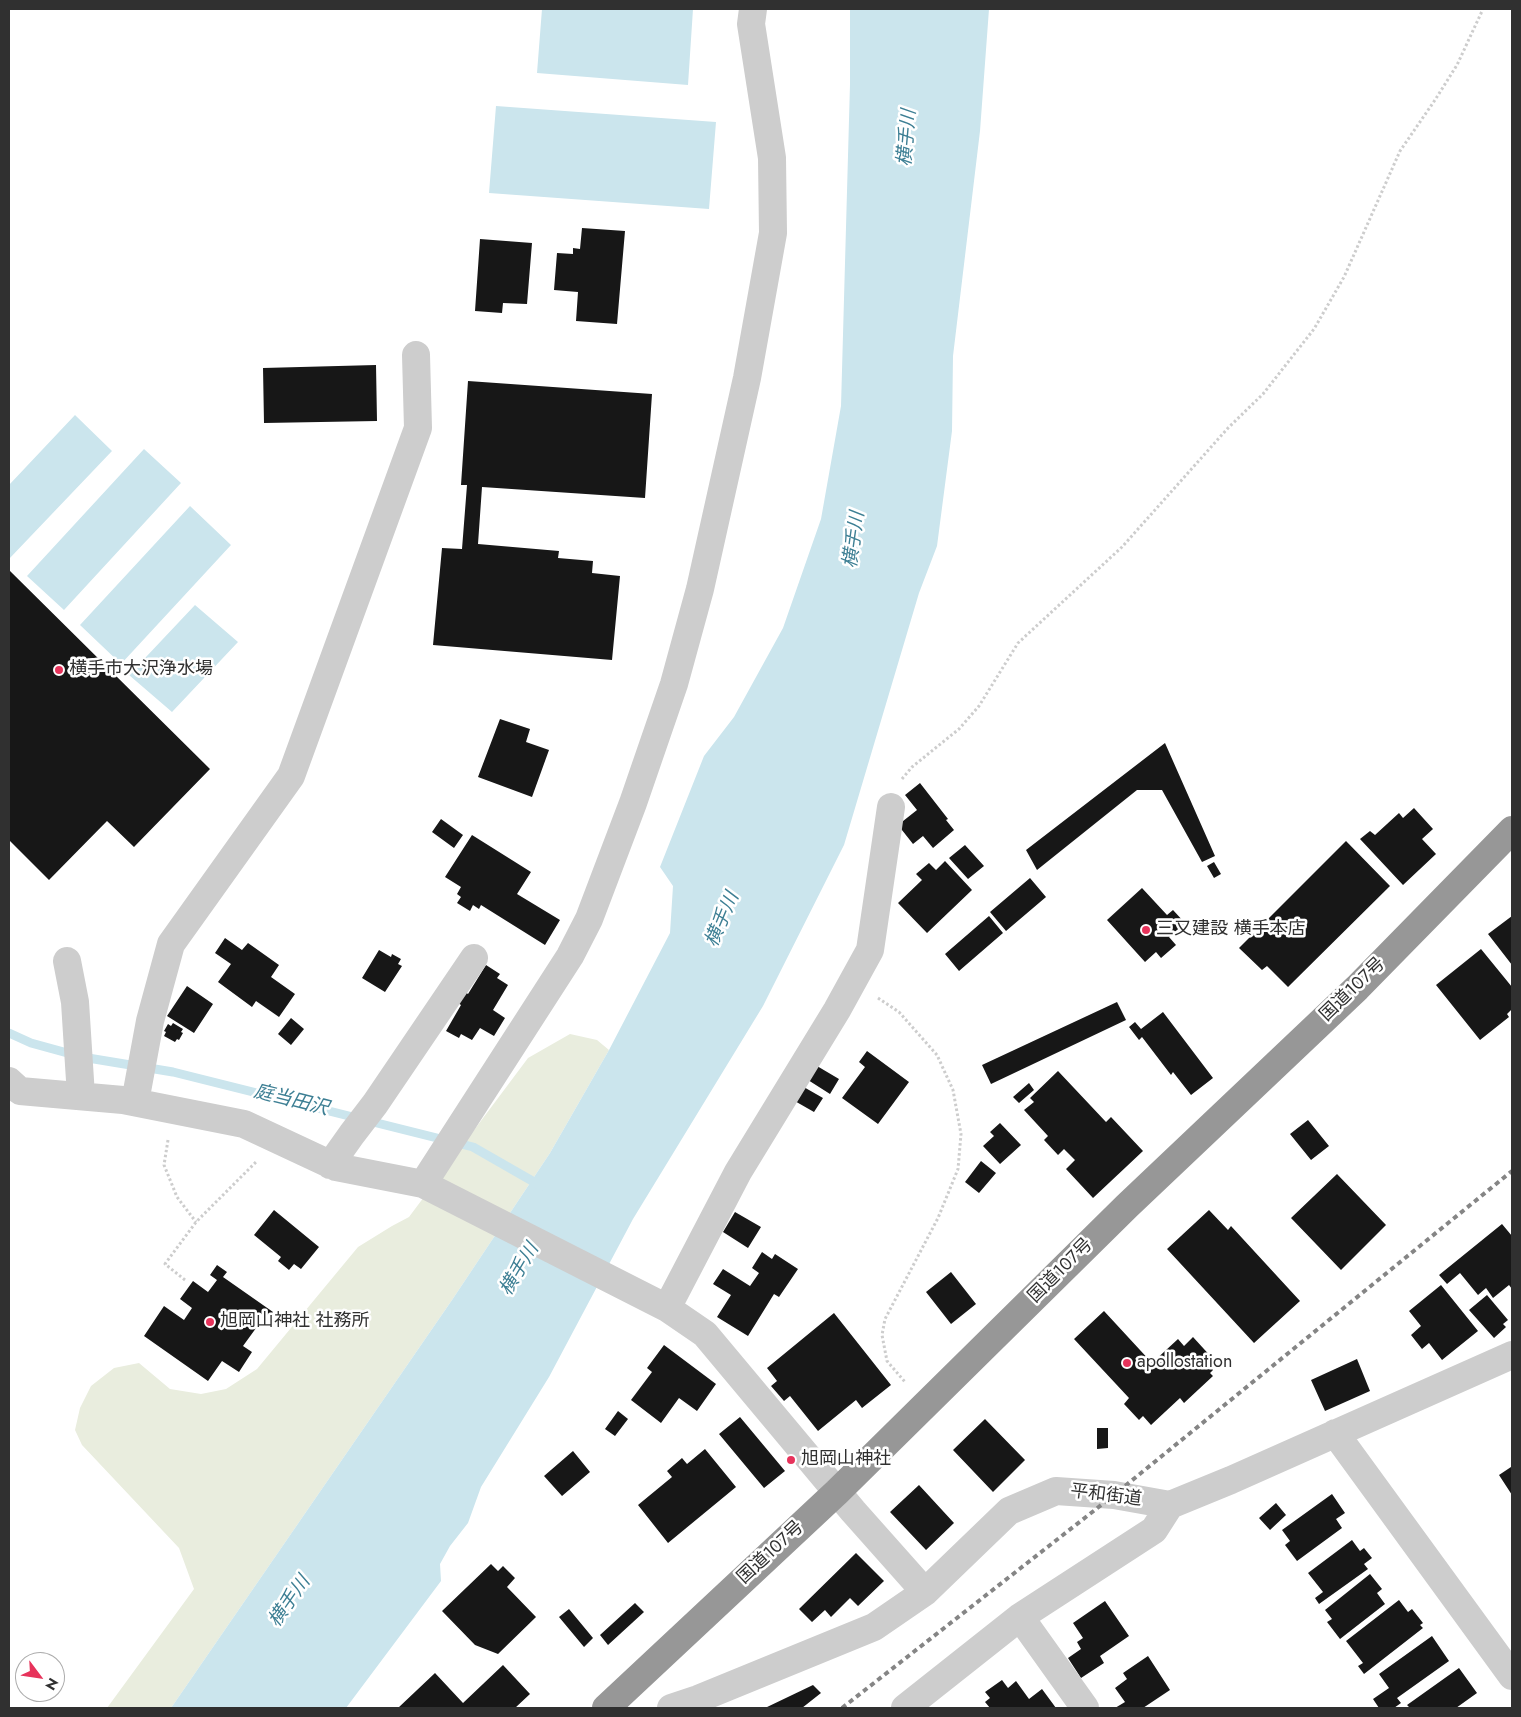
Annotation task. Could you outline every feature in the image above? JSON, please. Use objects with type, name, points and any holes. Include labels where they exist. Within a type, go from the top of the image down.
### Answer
[{"type":"highway","name":"国道107号","points":[[606,1708],[837,1492],[1127,1206],[1357,988],[1512,830]]},
{"type":"street","points":[[423,1184],[570,956],[589,919],[633,804],[674,684],[700,588],[747,378],[773,233],[772,158],[749,14]]},
{"type":"street","points":[[137,1093],[150,1021],[171,944],[291,776],[418,428],[416,355]]},
{"type":"street","points":[[668,1308],[738,1172],[837,1010],[870,950],[891,808]]},
{"type":"street","points":[[330,1165],[375,1104],[474,958]]},
{"type":"street","points":[[67,961],[75,1002],[81,1087]]},
{"type":"street","points":[[13,1092],[81,1087],[137,1093],[173,1110],[244,1124],[330,1165],[423,1184],[668,1308],[705,1334],[837,1492],[925,1592]]},
{"type":"street","points":[[905,1708],[1020,1617],[1154,1530],[1170,1505],[1512,1356]]},
{"type":"street","points":[[1335,1433],[1512,1676]]},
{"type":"street","name":"平和街道","points":[[671,1708],[698,1699],[874,1627],[925,1592],[1009,1510],[1056,1491],[1114,1495],[1170,1505]]},
{"type":"street","points":[[1020,1617],[1085,1708]]},
{"type":"path","points":[[891,808],[896,786],[912,767],[959,729],[979,706],[1018,643],[1122,547],[1228,428],[1264,394],[1314,329],[1344,278],[1400,151],[1457,64],[1484,9]]},
{"type":"path","points":[[853,980],[899,1012],[937,1055],[954,1090],[961,1134],[958,1168],[938,1218],[885,1319],[882,1335],[888,1361],[924,1405]]},
{"type":"path","points":[[173,1110],[164,1165],[177,1197],[196,1222]]},
{"type":"path","points":[[185,1280],[165,1264],[196,1222],[278,1140]]},
{"type":"shaded area","points":[[570,1034],[597,1040],[609,1050],[550,1153],[452,1300],[171,1708],[107,1708],[194,1589],[179,1548],[82,1445],[75,1430],[80,1408],[91,1386],[114,1368],[139,1363],[170,1389],[201,1394],[226,1389],[257,1369],[358,1247],[409,1217],[528,1058]]},
{"type":"water","points":[[542,9],[693,9],[688,85],[537,73]]},
{"type":"water","name":"横手川","points":[[850,9],[989,9],[980,131],[953,356],[952,431],[937,546],[919,593],[844,845],[763,1006],[633,1219],[549,1377],[481,1487],[468,1523],[450,1546],[440,1564],[441,1581],[346,1708],[171,1708],[452,1300],[550,1153],[609,1050],[670,933],[673,886],[660,867],[704,756],[734,717],[783,628],[821,519],[841,406],[850,84]]},
{"type":"water","points":[[496,106],[716,122],[709,209],[489,193]]},
{"type":"water","points":[[75,415],[112,451],[9,559],[9,485]]},
{"type":"water","points":[[144,449],[181,483],[64,610],[27,576]]},
{"type":"water","points":[[190,506],[231,545],[121,664],[80,625]]},
{"type":"water","points":[[195,605],[238,642],[172,712],[129,675]]},
{"type":"building","points":[[582,228],[625,231],[617,324],[576,321],[578,292],[554,290],[557,253],[573,254],[573,248],[580,249]]},
{"type":"building","points":[[480,239],[532,243],[527,304],[503,303],[502,313],[475,311]]},
{"type":"building","points":[[376,365],[377,421],[264,423],[263,368]]},
{"type":"building","points":[[468,381],[652,394],[645,498],[482,487],[478,544],[559,551],[558,558],[593,561],[592,573],[620,576],[612,660],[433,645],[442,548],[462,549],[467,485],[461,485]]},
{"type":"building","name":"横手市大沢浄水場","points":[[9,570],[210,769],[134,847],[107,821],[49,880],[9,840]]},
{"type":"building","points":[[500,719],[530,729],[526,742],[549,750],[532,797],[478,777]]},
{"type":"building","points":[[1165,743],[1215,856],[1202,862],[1162,790],[1137,790],[1037,870],[1026,850]]},
{"type":"building","points":[[920,783],[948,819],[946,820],[954,830],[933,848],[923,836],[913,844],[898,825],[917,810],[905,795]]},
{"type":"building","points":[[1414,808],[1433,829],[1422,839],[1436,854],[1403,885],[1360,839],[1370,831],[1375,835],[1399,813],[1403,818]]},
{"type":"building","points":[[441,819],[463,835],[454,848],[432,832]]},
{"type":"building","points":[[472,835],[531,872],[517,894],[560,920],[545,945],[481,905],[479,909],[473,905],[470,911],[457,903],[461,897],[457,894],[461,887],[445,877]]},
{"type":"building","points":[[1346,841],[1390,886],[1288,987],[1267,966],[1262,970],[1239,948]]},
{"type":"building","points":[[965,845],[984,866],[968,879],[949,858]]},
{"type":"building","points":[[945,861],[972,890],[927,933],[898,903],[922,880],[916,874],[929,863],[936,870]]},
{"type":"building","points":[[1214,862],[1221,874],[1214,878],[1207,866]]},
{"type":"building","points":[[1030,878],[1046,897],[1006,931],[990,912]]},
{"type":"building","name":"三又建設 横手本店","points":[[1142,888],[1167,915],[1173,910],[1185,923],[1169,937],[1176,945],[1161,958],[1156,952],[1145,962],[1107,920]]},
{"type":"building","points":[[989,916],[1003,933],[959,971],[945,954]]},
{"type":"building","points":[[1512,916],[1512,965],[1488,934]]},
{"type":"building","points":[[225,938],[242,950],[248,943],[279,965],[271,977],[295,994],[279,1017],[256,1001],[252,1007],[218,982],[231,964],[215,953]]},
{"type":"building","points":[[1481,949],[1512,987],[1512,1009],[1507,1014],[1509,1017],[1480,1040],[1436,985]]},
{"type":"building","points":[[379,950],[391,957],[392,954],[401,959],[398,964],[402,966],[385,992],[362,978]]},
{"type":"building","points":[[486,965],[500,974],[497,978],[508,985],[493,1010],[505,1018],[494,1036],[480,1028],[472,1040],[461,1034],[459,1038],[446,1031],[461,1005],[458,1003],[465,992],[468,994]]},
{"type":"building","points":[[187,986],[213,1004],[194,1033],[167,1016]]},
{"type":"building","points":[[1117,1002],[1126,1020],[991,1084],[982,1065]]},
{"type":"building","points":[[1163,1012],[1213,1078],[1191,1095],[1173,1072],[1171,1075],[1142,1037],[1139,1040],[1129,1027],[1135,1022],[1141,1029]]},
{"type":"building","points":[[291,1018],[304,1029],[291,1045],[278,1034]]},
{"type":"building","points":[[173,1023],[183,1029],[179,1040],[177,1039],[175,1042],[164,1036],[166,1032],[164,1031],[168,1024],[171,1026]]},
{"type":"building","points":[[867,1051],[909,1082],[878,1124],[842,1098],[865,1067],[859,1062]]},
{"type":"building","points":[[817,1066],[839,1079],[830,1094],[808,1080]]},
{"type":"building","points":[[1058,1071],[1106,1122],[1111,1117],[1143,1151],[1093,1198],[1066,1169],[1075,1160],[1064,1149],[1058,1155],[1044,1140],[1048,1136],[1024,1110],[1034,1102],[1030,1098]]},
{"type":"building","points":[[1029,1083],[1034,1090],[1019,1103],[1013,1097]]},
{"type":"building","points":[[802,1086],[823,1098],[814,1112],[793,1100]]},
{"type":"building","points":[[1308,1120],[1329,1146],[1311,1160],[1290,1134]]},
{"type":"building","points":[[1000,1123],[1021,1145],[1000,1164],[983,1146],[994,1136],[990,1132]]},
{"type":"building","points":[[981,1161],[996,1173],[979,1193],[965,1182]]},
{"type":"building","points":[[1337,1174],[1386,1225],[1341,1270],[1291,1218]]},
{"type":"building","points":[[274,1210],[319,1247],[301,1269],[294,1264],[289,1270],[278,1261],[281,1257],[254,1235]]},
{"type":"building","points":[[1209,1210],[1228,1230],[1231,1226],[1300,1301],[1254,1343],[1167,1249]]},
{"type":"building","points":[[735,1212],[761,1227],[748,1248],[723,1232]]},
{"type":"building","points":[[1502,1224],[1512,1236],[1512,1289],[1509,1285],[1493,1298],[1486,1288],[1478,1295],[1460,1273],[1447,1284],[1439,1275]]},
{"type":"building","points":[[762,1252],[772,1259],[775,1254],[798,1269],[779,1297],[774,1294],[748,1336],[717,1317],[731,1295],[713,1284],[723,1269],[750,1286],[759,1273],[752,1268]]},
{"type":"building","name":"旭岡山神社 社務所","points":[[217,1265],[227,1272],[223,1277],[273,1312],[263,1326],[259,1324],[243,1346],[252,1352],[239,1372],[222,1361],[208,1381],[144,1336],[164,1306],[184,1320],[192,1308],[180,1299],[193,1281],[208,1292],[217,1280],[210,1275]]},
{"type":"building","points":[[951,1272],[976,1304],[951,1324],[926,1292]]},
{"type":"building","points":[[1441,1285],[1478,1331],[1442,1360],[1429,1343],[1422,1349],[1411,1335],[1421,1326],[1409,1311]]},
{"type":"building","points":[[1487,1295],[1508,1320],[1503,1324],[1506,1327],[1494,1338],[1469,1310]]},
{"type":"building","points":[[1104,1311],[1152,1363],[1178,1339],[1184,1346],[1193,1337],[1214,1360],[1209,1365],[1213,1370],[1210,1373],[1213,1376],[1184,1403],[1180,1398],[1151,1425],[1143,1416],[1139,1420],[1124,1404],[1129,1398],[1074,1339]]},
{"type":"building","points":[[834,1313],[891,1385],[862,1408],[856,1400],[818,1431],[790,1396],[784,1401],[771,1386],[777,1381],[767,1368]]},
{"type":"building","points":[[664,1345],[716,1384],[697,1411],[679,1398],[661,1423],[631,1400],[652,1372],[647,1368]]},
{"type":"building","points":[[1357,1359],[1370,1391],[1325,1411],[1311,1380]]},
{"type":"building","points":[[618,1411],[628,1419],[615,1436],[605,1429]]},
{"type":"building","points":[[740,1417],[785,1471],[764,1488],[719,1434]]},
{"type":"building","points":[[985,1419],[1025,1460],[993,1492],[953,1450]]},
{"type":"building","points":[[1097,1428],[1108,1428],[1108,1448],[1097,1449]]},
{"type":"building","points":[[705,1449],[736,1487],[668,1543],[638,1505],[672,1477],[667,1471],[682,1458],[687,1464]]},
{"type":"building","points":[[573,1451],[590,1472],[562,1496],[544,1476]]},
{"type":"building","points":[[1512,1468],[1512,1495],[1499,1475]]},
{"type":"building","points":[[919,1485],[954,1523],[926,1550],[890,1512]]},
{"type":"building","points":[[1332,1494],[1345,1513],[1336,1519],[1342,1528],[1297,1561],[1285,1545],[1290,1541],[1282,1530]]},
{"type":"building","points":[[1276,1503],[1286,1515],[1270,1530],[1259,1518]]},
{"type":"building","points":[[1352,1540],[1360,1551],[1364,1548],[1372,1558],[1364,1564],[1368,1569],[1319,1604],[1315,1598],[1323,1592],[1308,1573]]},
{"type":"building","points":[[856,1553],[884,1581],[858,1606],[850,1598],[831,1617],[825,1610],[812,1622],[799,1609]]},
{"type":"building","points":[[491,1564],[498,1571],[503,1566],[515,1578],[507,1587],[536,1617],[498,1654],[475,1645],[442,1611]]},
{"type":"building","points":[[1370,1574],[1382,1589],[1377,1593],[1385,1604],[1340,1639],[1327,1622],[1332,1619],[1325,1610]]},
{"type":"building","points":[[1399,1600],[1408,1612],[1412,1609],[1423,1623],[1420,1625],[1423,1628],[1364,1674],[1358,1666],[1363,1663],[1346,1641]]},
{"type":"building","points":[[1105,1601],[1129,1636],[1100,1656],[1104,1663],[1081,1678],[1068,1658],[1081,1649],[1077,1642],[1083,1638],[1073,1623]]},
{"type":"building","points":[[635,1603],[644,1612],[608,1645],[600,1635]]},
{"type":"building","points":[[569,1609],[593,1638],[584,1647],[559,1617]]},
{"type":"building","points":[[1432,1636],[1449,1661],[1397,1698],[1401,1703],[1394,1708],[1379,1708],[1373,1699],[1389,1688],[1379,1674]]},
{"type":"building","points":[[1148,1656],[1170,1690],[1143,1708],[1115,1708],[1125,1702],[1115,1688],[1127,1679],[1123,1673]]},
{"type":"building","points":[[503,1665],[530,1694],[515,1708],[398,1708],[435,1673],[463,1703]]},
{"type":"building","points":[[1459,1668],[1477,1693],[1456,1708],[1410,1708],[1407,1705]]},
{"type":"building","points":[[1002,1680],[1008,1688],[1016,1681],[1029,1699],[1042,1689],[1056,1708],[990,1708],[985,1702],[990,1698],[985,1692]]},
{"type":"building","points":[[813,1685],[821,1693],[802,1708],[765,1708]]},
{"type":"waterway","name":"庭当田沢","points":[[9,1033],[31,1043],[82,1057],[173,1072],[473,1147],[541,1186]]},
{"type":"railway","points":[[842,1708],[1114,1495],[1512,1171]]},
{"type":"place","name":"横手市大沢浄水場","points":[[59,670]]},
{"type":"place","name":"三又建設 横手本店","points":[[1146,930]]},
{"type":"place","name":"旭岡山神社 社務所","points":[[210,1322]]},
{"type":"place","name":"apollostation","points":[[1127,1363]]},
{"type":"place","name":"旭岡山神社","points":[[791,1460]]}]
